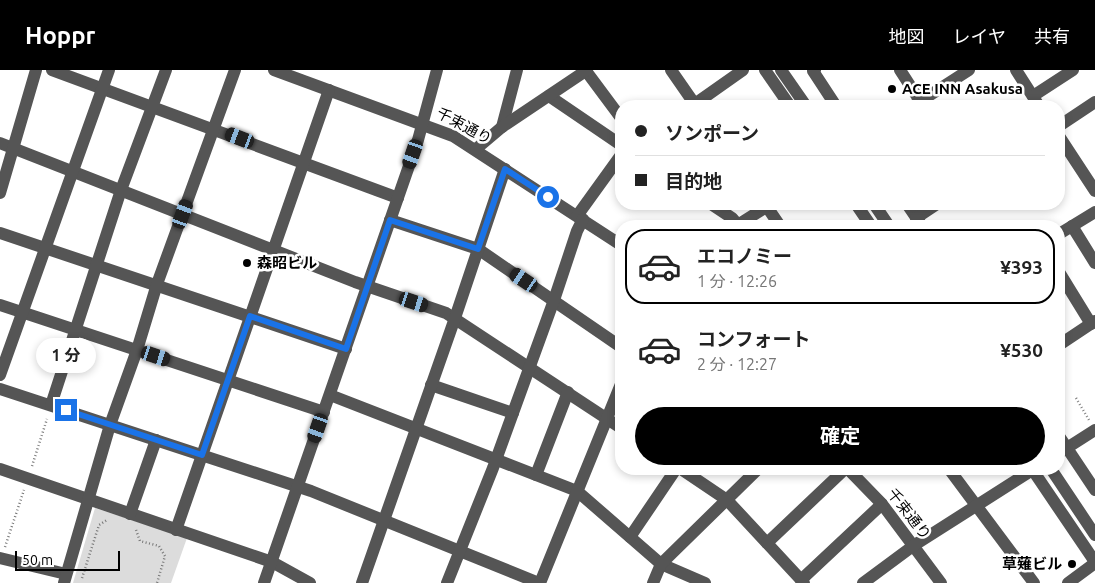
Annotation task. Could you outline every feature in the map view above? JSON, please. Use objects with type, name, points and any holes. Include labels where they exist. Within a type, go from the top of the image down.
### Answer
[{"type":"street","points":[[0,193],[36,70]]},
{"type":"street","points":[[52,70],[152,105],[398,198]]},
{"type":"street","points":[[0,375],[109,70]]},
{"type":"street","points":[[51,405],[121,190],[166,70]]},
{"type":"street","points":[[0,558],[65,579],[110,425],[137,350],[157,284],[235,70]]},
{"type":"street","name":"千束通り","points":[[274,70],[304,75],[329,90],[453,136],[476,149],[615,241]]},
{"type":"street","points":[[264,583],[398,198],[437,70]]},
{"type":"street","points":[[502,127],[517,70]]},
{"type":"street","points":[[476,149],[502,127],[586,70],[615,110]]},
{"type":"street","points":[[671,70],[690,100]]},
{"type":"street","points":[[702,100],[743,70]]},
{"type":"street","points":[[765,70],[786,100]]},
{"type":"street","points":[[781,70],[802,100]]},
{"type":"street","points":[[814,70],[832,100]]},
{"type":"street","points":[[900,70],[915,100]]},
{"type":"street","points":[[923,100],[969,70]]},
{"type":"street","points":[[1016,70],[1035,100]]},
{"type":"street","points":[[1037,100],[1073,70]]},
{"type":"street","points":[[176,530],[329,90]]},
{"type":"street","points":[[549,96],[615,141]]},
{"type":"street","points":[[1065,122],[1095,102]]},
{"type":"street","points":[[0,143],[273,250],[455,318],[615,424]]},
{"type":"street","points":[[1065,145],[1095,191]]},
{"type":"street","points":[[446,583],[465,542],[497,458],[554,300],[580,217],[615,163]]},
{"type":"street","points":[[362,583],[505,169]]},
{"type":"street","points":[[720,210],[733,220]]},
{"type":"street","points":[[744,220],[760,210]]},
{"type":"street","points":[[921,220],[931,210]]},
{"type":"street","points":[[1065,230],[1095,212]]},
{"type":"street","points":[[390,220],[478,249],[615,343]]},
{"type":"street","points":[[1072,226],[1095,263]]},
{"type":"street","points":[[0,233],[157,284],[346,349]]},
{"type":"street","points":[[1065,281],[1093,322],[1065,341]]},
{"type":"street","points":[[0,305],[324,412]]},
{"type":"street","points":[[431,386],[513,413]]},
{"type":"street","points":[[0,389],[298,487],[540,583],[615,399]]},
{"type":"street","points":[[536,475],[568,392]]},
{"type":"street","points":[[330,395],[497,458],[577,491],[661,564],[705,583]]},
{"type":"street","points":[[1065,450],[1095,430]]},
{"type":"street","points":[[130,520],[156,440]]},
{"type":"street","points":[[1065,453],[1095,490]]},
{"type":"street","points":[[0,470],[88,500],[130,520],[176,530],[272,562],[310,583]]},
{"type":"street","points":[[630,537],[672,475]]},
{"type":"street","points":[[690,475],[727,500],[802,581],[882,504]]},
{"type":"street","points":[[653,583],[661,564],[752,475]]},
{"type":"street","points":[[767,543],[840,475]]},
{"type":"street","name":"千束通り","points":[[852,475],[882,504],[940,583]]},
{"type":"street","points":[[953,475],[1034,583]]},
{"type":"street","points":[[863,583],[913,546],[1024,475]]},
{"type":"street","points":[[1037,475],[1095,562],[1068,583]]},
{"type":"street","points":[[1055,475],[1095,535]]},
{"type":"path","points":[[444,119],[446,114]]},
{"type":"path","points":[[1076,398],[1095,430]]},
{"type":"path","points":[[82,578],[98,525],[106,520],[114,522]]},
{"type":"path","points":[[130,520],[140,541],[159,546],[165,556],[157,583]]},
{"type":"shaded area","points":[[95,508],[187,538],[171,583],[73,583]]},
{"type":"place","name":"ACE INN Asakusa","points":[[892,89]]},
{"type":"place","name":"森昭ビル","points":[[247,263]]},
{"type":"place","name":"草薙ビル","points":[[1072,564]]},
{"type":"route","points":[[66,410],[202,455],[250,316],[346,349],[390,220],[478,249],[505,169],[548,197]]}]
